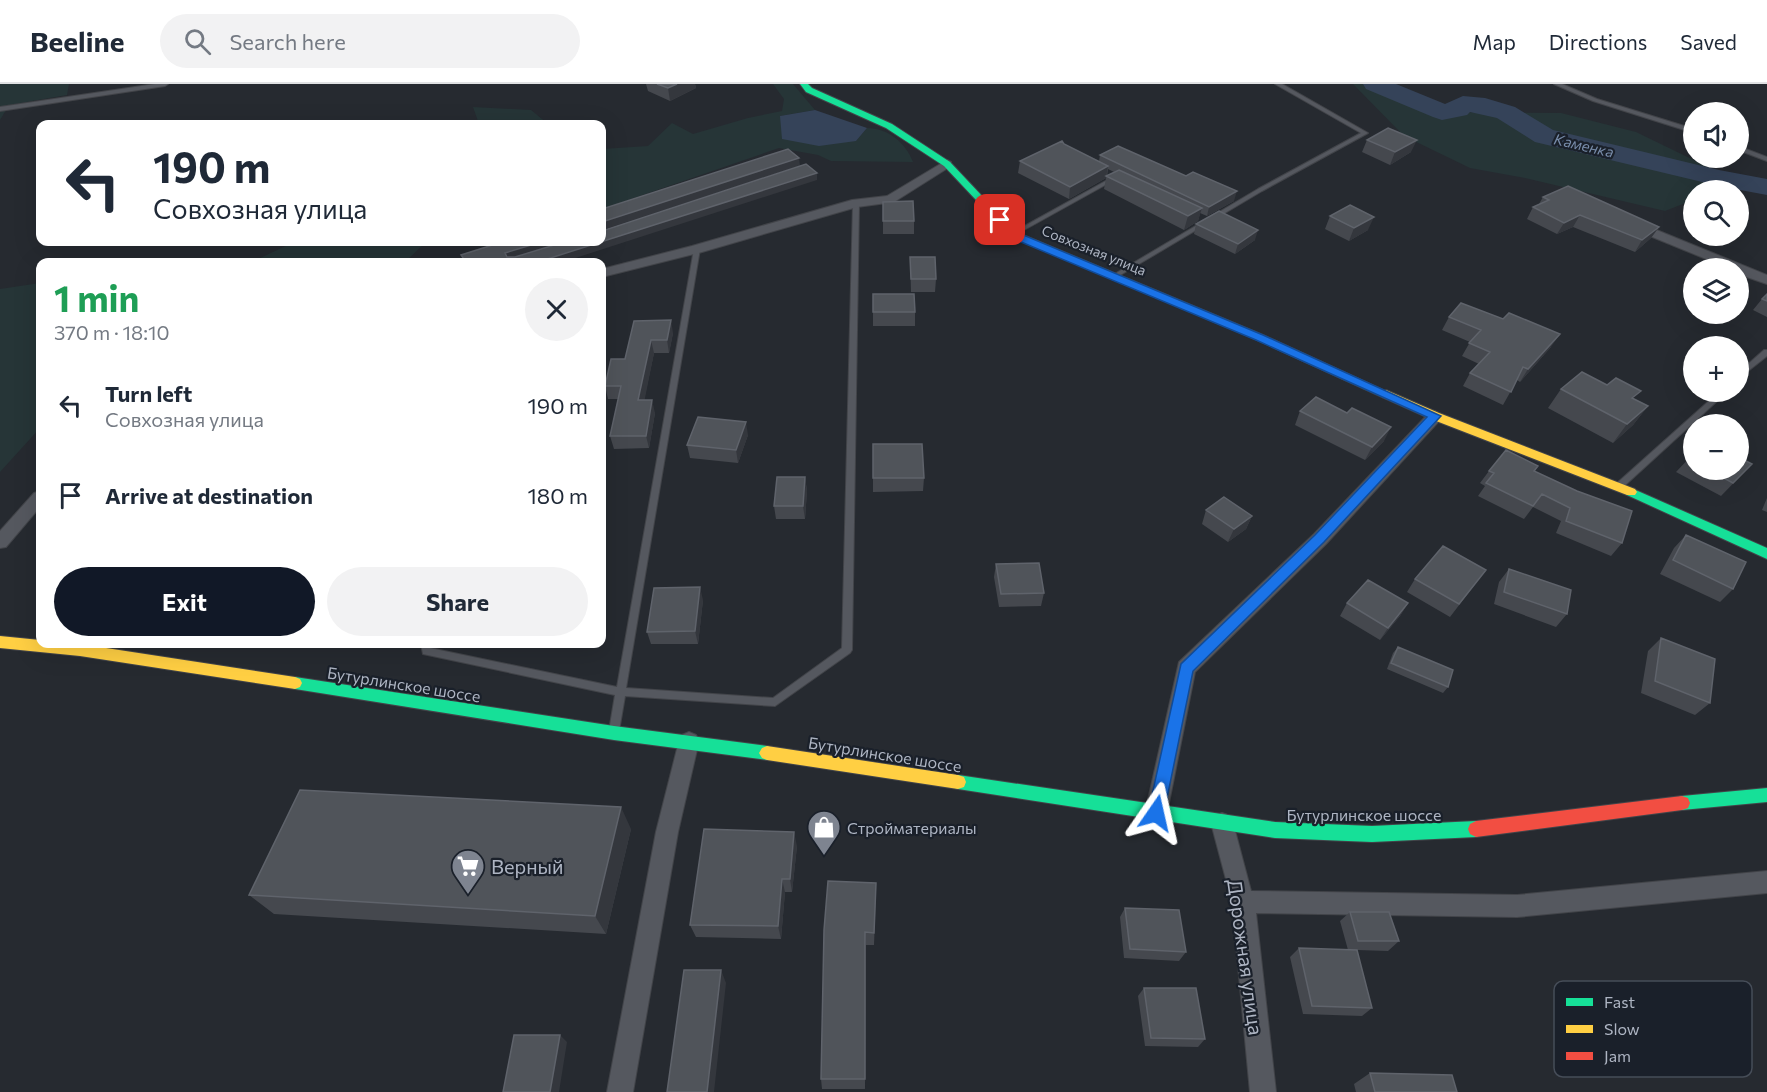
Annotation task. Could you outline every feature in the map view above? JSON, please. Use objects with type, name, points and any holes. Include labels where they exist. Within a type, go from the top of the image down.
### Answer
[{"type":"main road","name":"Совхозная улица","points":[[804,84],[809,90],[889,126],[947,164],[1013,234],[1259,337],[1435,416],[1619,486],[1767,554]]},
{"type":"main road","name":"Бутурлинское шоссе","points":[[0,642],[36,646]]},
{"type":"main road","name":"Бутурлинское шоссе","points":[[60,648],[1222,823],[1313,832],[1372,834],[1457,831],[1729,797],[1767,795]]},
{"type":"street","points":[[606,272],[697,249],[856,203],[890,199],[947,164]]},
{"type":"street","points":[[1622,220],[1712,258]]},
{"type":"street","points":[[1749,273],[1767,280]]},
{"type":"street","points":[[1156,813],[1186,668],[1320,539],[1435,416]]},
{"type":"street","points":[[0,542],[36,502]]},
{"type":"street","points":[[620,1092],[667,832],[689,741]]},
{"type":"street","name":"Дорожная улица","points":[[1222,823],[1243,902],[1263,1092]]},
{"type":"street","points":[[1243,902],[1517,906],[1767,882]]},
{"type":"lane","points":[[0,109],[165,84]]},
{"type":"lane","points":[[1115,276],[1207,221],[1365,133],[1278,84]]},
{"type":"lane","points":[[1557,84],[1594,100],[1683,128]]},
{"type":"lane","points":[[1749,152],[1767,159]]},
{"type":"lane","points":[[1105,173],[1125,183]]},
{"type":"lane","points":[[1013,234],[1115,178]]},
{"type":"lane","points":[[426,648],[426,651],[620,692],[775,702],[848,650],[856,203]]},
{"type":"lane","points":[[1197,216],[1207,221]]},
{"type":"lane","points":[[614,733],[697,249]]},
{"type":"lane","points":[[1749,368],[1767,352]]},
{"type":"lane","points":[[1619,486],[1712,402]]},
{"type":"shaded area","points":[[0,84],[69,84],[67,95],[9,105],[0,120]]},
{"type":"shaded area","points":[[773,84],[793,84],[815,110],[780,116],[856,141],[867,128],[882,131],[901,143],[913,162],[831,161],[818,155],[779,148],[606,208],[606,149],[648,146],[672,123],[693,134],[782,111],[784,99]]},
{"type":"shaded area","points":[[1353,84],[1375,84],[1442,112],[1561,113],[1636,132],[1683,155],[1683,168],[1710,168],[1735,180],[1683,180],[1683,204],[1665,211],[1525,178],[1470,168],[1404,136]]},
{"type":"shaded area","points":[[473,107],[531,110],[543,120],[478,120]]},
{"type":"shaded area","points":[[286,246],[422,246],[409,258],[260,258]]},
{"type":"shaded area","points":[[36,284],[36,432],[0,472],[0,289]]},
{"type":"water","points":[[815,110],[867,128],[856,141],[819,146],[782,139],[780,116]]},
{"type":"building","points":[[657,84],[677,84],[668,88]]},
{"type":"building","points":[[1388,128],[1417,140],[1395,152],[1367,140]]},
{"type":"building","points":[[1062,141],[1108,166],[1070,187],[1020,161]]},
{"type":"building","points":[[1118,146],[1186,176],[1193,172],[1237,191],[1209,207],[1100,155]]},
{"type":"building","points":[[788,149],[799,158],[606,221],[606,208]]},
{"type":"building","points":[[806,164],[817,173],[606,241],[606,230]]},
{"type":"building","points":[[1119,170],[1202,208],[1188,216],[1106,176]]},
{"type":"building","points":[[1568,186],[1659,227],[1642,240],[1580,215],[1564,223],[1533,207],[1549,200],[1543,197]]},
{"type":"building","points":[[913,201],[914,221],[883,221],[883,202]]},
{"type":"building","points":[[1350,205],[1374,217],[1354,228],[1330,216]]},
{"type":"building","points":[[1219,211],[1258,230],[1238,244],[1196,224]]},
{"type":"building","points":[[489,246],[528,246],[505,253],[507,257],[515,257],[551,246],[588,246],[551,258],[463,258],[461,255]]},
{"type":"building","points":[[910,257],[935,257],[936,279],[911,279]]},
{"type":"building","points":[[873,294],[914,294],[915,312],[873,312]]},
{"type":"building","points":[[1461,303],[1503,319],[1509,313],[1560,334],[1528,369],[1523,367],[1511,392],[1470,373],[1490,352],[1469,343],[1481,330],[1449,317]]},
{"type":"building","points":[[671,320],[667,340],[651,340],[638,400],[652,400],[646,436],[610,436],[621,386],[606,386],[606,382],[611,359],[625,359],[634,321]]},
{"type":"building","points":[[1582,372],[1607,385],[1616,378],[1641,391],[1632,398],[1648,406],[1627,424],[1561,389]]},
{"type":"building","points":[[1316,397],[1347,413],[1352,408],[1391,427],[1372,447],[1300,411]]},
{"type":"building","points":[[698,417],[746,422],[736,450],[687,445]]},
{"type":"building","points":[[873,444],[922,444],[924,478],[873,478]]},
{"type":"building","points":[[1506,450],[1538,466],[1534,471],[1577,491],[1632,511],[1622,543],[1566,521],[1570,508],[1542,494],[1533,506],[1486,483],[1494,473],[1489,471]]},
{"type":"building","points":[[777,477],[805,477],[803,506],[774,506]]},
{"type":"building","points":[[1224,497],[1252,516],[1234,529],[1206,510]]},
{"type":"building","points":[[1686,535],[1746,562],[1733,589],[1673,560]]},
{"type":"building","points":[[1443,546],[1486,570],[1459,604],[1415,579]]},
{"type":"building","points":[[1039,563],[1044,593],[1001,594],[996,564]]},
{"type":"building","points":[[1509,569],[1571,590],[1567,614],[1504,592]]},
{"type":"building","points":[[1368,580],[1408,603],[1388,628],[1347,603]]},
{"type":"building","points":[[700,587],[695,631],[647,632],[654,588]]},
{"type":"building","points":[[1661,638],[1715,659],[1710,703],[1655,681]]},
{"type":"building","points":[[1398,647],[1453,670],[1448,687],[1391,663]]},
{"type":"building","points":[[300,790],[621,807],[595,916],[249,895]]},
{"type":"building","points":[[704,829],[794,832],[790,879],[782,879],[778,926],[690,925]]},
{"type":"building","points":[[828,881],[876,883],[874,933],[865,932],[865,1079],[821,1079],[824,930]]},
{"type":"building","points":[[1125,908],[1179,910],[1186,952],[1130,949]]},
{"type":"building","points":[[1350,912],[1389,912],[1399,941],[1358,941]]},
{"type":"building","points":[[1299,948],[1357,950],[1372,1008],[1312,1006]]},
{"type":"building","points":[[684,970],[721,970],[707,1092],[667,1092]]},
{"type":"building","points":[[1144,988],[1196,988],[1205,1039],[1151,1038]]},
{"type":"building","points":[[514,1035],[560,1035],[550,1092],[503,1092]]},
{"type":"building","points":[[1370,1073],[1452,1075],[1457,1092],[1375,1092]]},
{"type":"waterway","name":"Каменка","points":[[1375,84],[1442,112],[1458,110],[1463,104],[1485,105],[1516,117],[1544,136],[1719,178],[1767,187]]},
{"type":"traffic: fast","points":[[804,84],[809,90],[889,126],[947,164],[1013,234],[1259,337],[1386,394]]},
{"type":"traffic: fast","points":[[1631,492],[1767,554]]},
{"type":"traffic: fast","points":[[295,683],[614,733],[767,753]]},
{"type":"traffic: fast","points":[[958,782],[1275,830],[1372,834],[1476,829]]},
{"type":"traffic: fast","points":[[1682,803],[1767,795]]},
{"type":"traffic: slow","points":[[1386,394],[1435,416],[1631,492]]},
{"type":"traffic: slow","points":[[0,642],[36,646]]},
{"type":"traffic: slow","points":[[60,648],[295,683]]},
{"type":"traffic: slow","points":[[767,753],[958,782]]},
{"type":"traffic: jam","points":[[1476,829],[1682,803]]},
{"type":"place","name":"Стройматериалы","points":[[824,856]]},
{"type":"place","name":"Верный","points":[[468,895]]},
{"type":"route","points":[[1000,220],[1013,234],[1259,337],[1435,416],[1320,539],[1186,668],[1156,813]]}]
